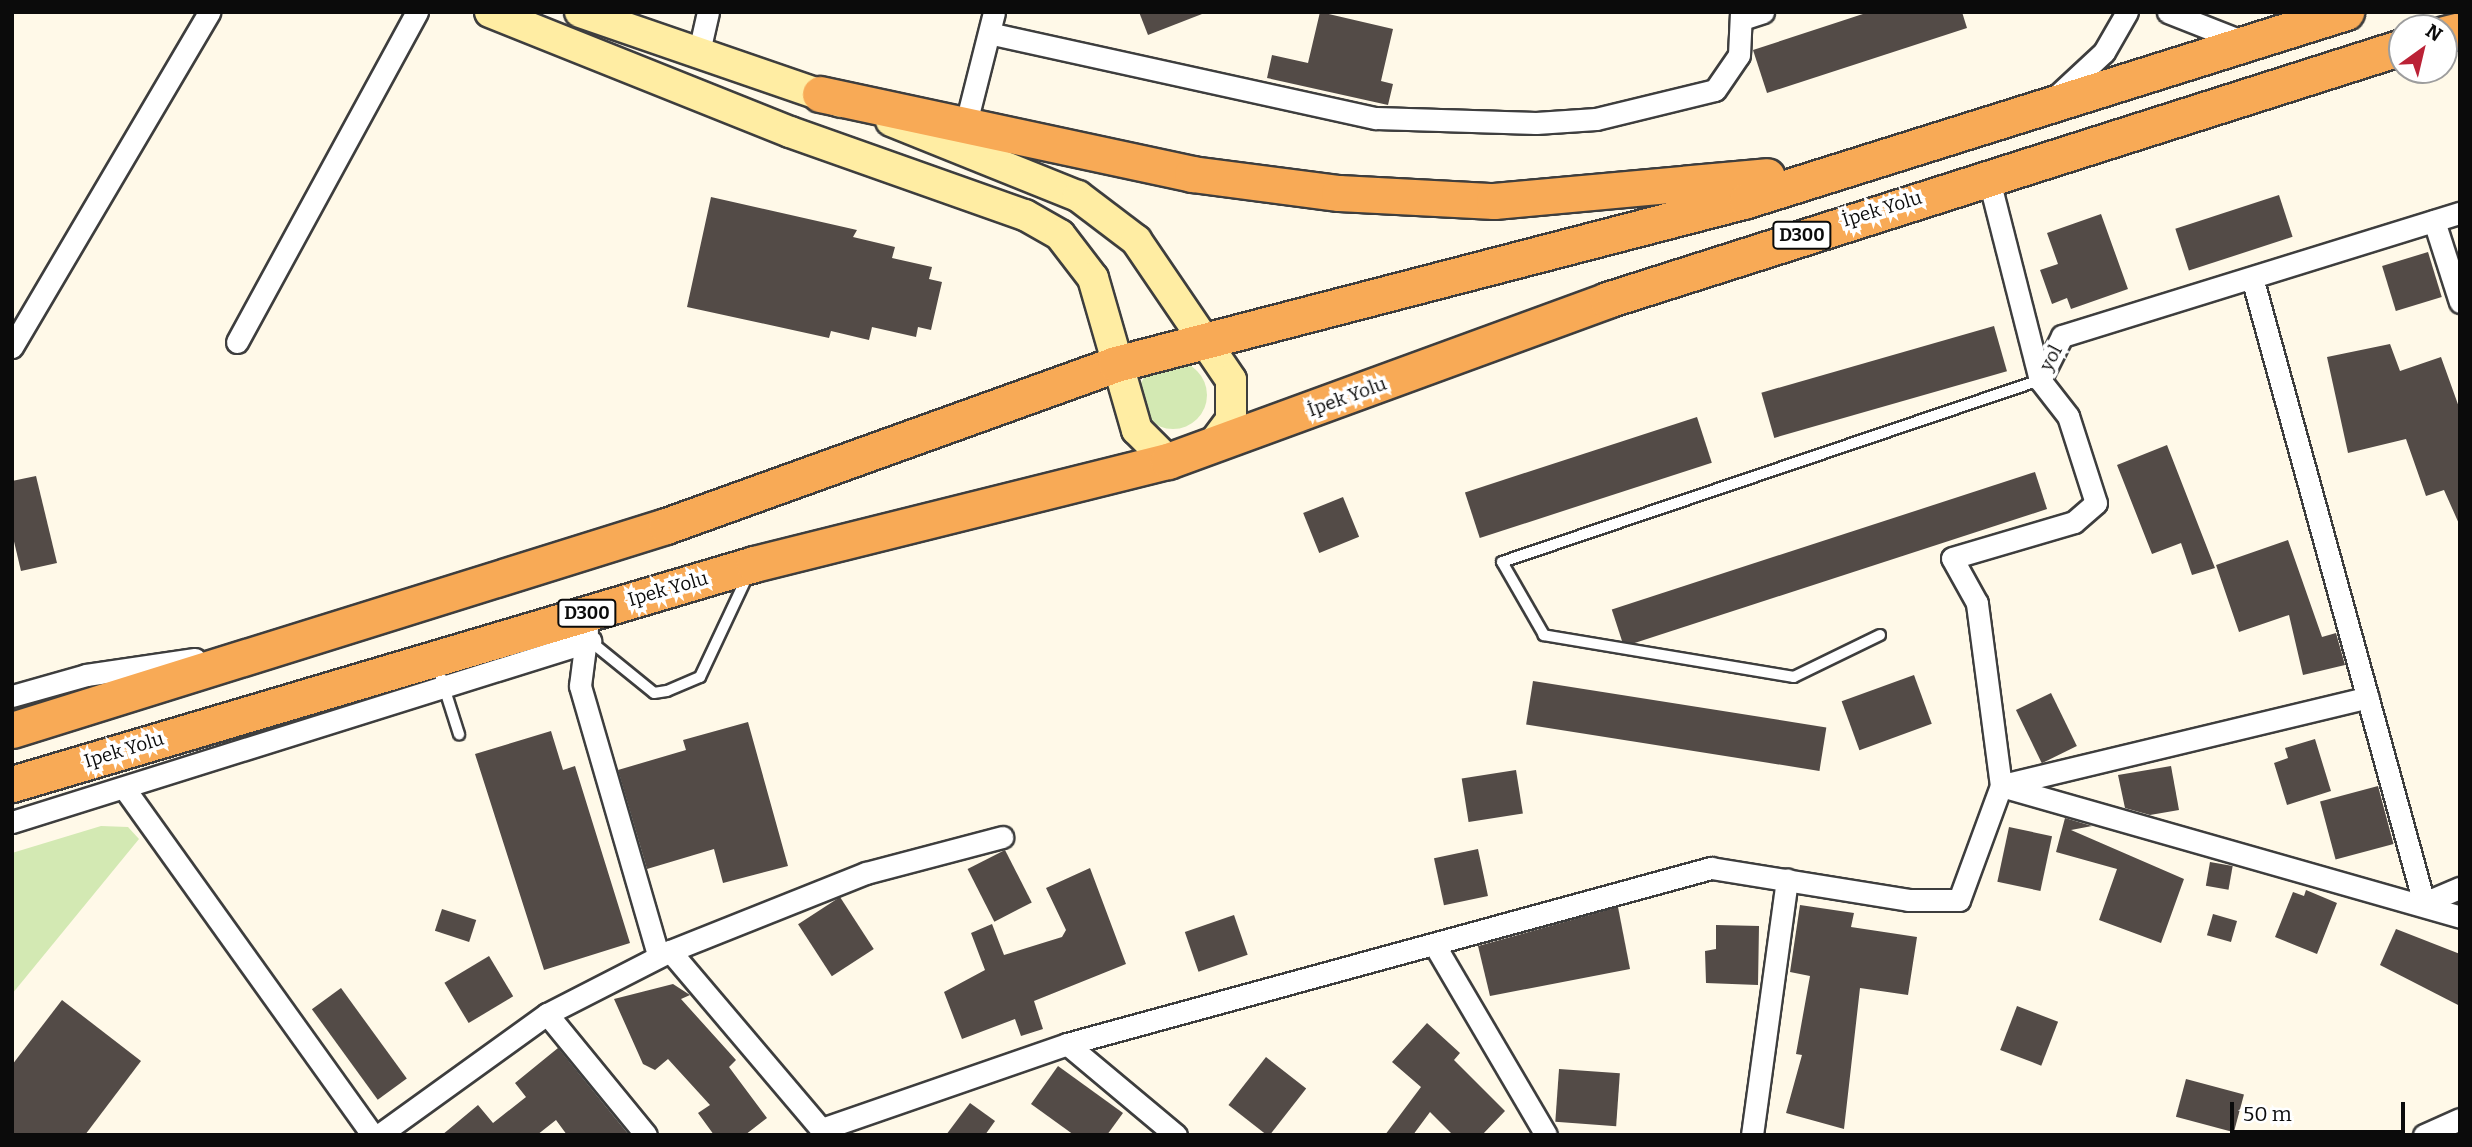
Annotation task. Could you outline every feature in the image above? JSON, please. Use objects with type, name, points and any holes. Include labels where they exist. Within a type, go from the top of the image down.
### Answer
[{"type":"highway","name":"D300","points":[[1203,337],[1452,279],[1854,165],[2346,12]]},
{"type":"highway","name":"İpek Yolu","points":[[1211,447],[1607,300],[1988,176],[2388,51]]},
{"type":"highway","points":[[820,94],[966,123],[1192,174],[1417,200],[1631,192],[1854,165]]},
{"type":"highway","points":[[12,730],[666,527],[1116,364],[1203,337]]},
{"type":"highway","points":[[1168,461],[1211,447]]},
{"type":"highway","name":"Ipek Yolu","points":[[12,784],[586,628],[754,564],[1168,461]]},
{"type":"main road","points":[[490,12],[1043,224],[1077,251],[1093,278],[1137,430],[1168,461]]},
{"type":"main road","points":[[580,12],[698,56],[820,94],[1037,177],[1109,215],[1143,249],[1203,337],[1236,398],[1231,420],[1211,447]]},
{"type":"street","points":[[12,347],[209,12]]},
{"type":"street","points":[[237,342],[417,12]]},
{"type":"street","points":[[698,56],[708,12]]},
{"type":"street","points":[[966,123],[993,34],[994,12]]},
{"type":"street","points":[[993,34],[1376,118],[1535,123],[1596,119],[1715,90],[1736,66],[1742,15],[1763,12]]},
{"type":"street","points":[[2044,106],[2082,77],[2127,12]]},
{"type":"street","points":[[2168,12],[2246,43]]},
{"type":"street","points":[[586,628],[580,686],[664,953],[829,1133],[1067,1044],[1711,868],[1908,900],[1959,900],[2001,786],[1977,603],[1952,558],[2074,522],[2096,503],[2068,416],[2040,380],[1988,176]]},
{"type":"street","points":[[2424,903],[2253,281],[2460,213]]},
{"type":"street","points":[[2434,221],[2460,302]]},
{"type":"street","name":"yol","points":[[2040,380],[2062,336],[2253,281]]},
{"type":"street","points":[[12,695],[86,675],[284,646]]},
{"type":"street","points":[[12,822],[124,788],[439,670]]},
{"type":"street","points":[[2001,786],[2368,697]]},
{"type":"street","points":[[2001,786],[2424,903],[2460,917]]},
{"type":"street","points":[[124,788],[372,1135]]},
{"type":"street","points":[[379,1135],[547,1014],[664,953],[866,873],[1002,837]]},
{"type":"street","points":[[1752,1135],[1787,879]]},
{"type":"street","points":[[2424,903],[2460,888]]},
{"type":"street","points":[[1434,944],[1546,1135]]},
{"type":"street","points":[[547,1014],[646,1135]]},
{"type":"street","points":[[1067,1044],[1176,1135]]},
{"type":"street","points":[[2424,1135],[2460,1119]]},
{"type":"lane","points":[[1880,635],[1794,677],[1544,635],[1502,562],[2040,380]]},
{"type":"lane","points":[[586,628],[654,693],[700,677],[754,564]]},
{"type":"lane","points":[[439,670],[459,734]]},
{"type":"green space","points":[[1166,361],[1180,361],[1192,366],[1202,376],[1207,395],[1202,414],[1192,424],[1180,429],[1166,429],[1154,424],[1144,414],[1139,402],[1139,388],[1144,376],[1154,366]]},
{"type":"green space","points":[[101,826],[128,827],[139,839],[12,994],[12,853]]},
{"type":"building","points":[[1139,12],[1202,12],[1202,14],[1148,35]]},
{"type":"building","points":[[1320,12],[1393,29],[1381,81],[1393,84],[1388,105],[1267,78],[1272,55],[1308,63]]},
{"type":"building","points":[[1869,12],[1962,12],[1967,28],[1767,93],[1753,50]]},
{"type":"building","points":[[2279,195],[2293,237],[2189,271],[2175,229]]},
{"type":"building","points":[[711,197],[857,230],[853,237],[895,247],[892,258],[932,267],[929,279],[942,282],[931,330],[918,327],[916,337],[872,327],[869,340],[831,331],[829,338],[687,307]]},
{"type":"building","points":[[2101,214],[2128,289],[2071,309],[2067,298],[2052,304],[2040,270],[2058,264],[2047,233]]},
{"type":"building","points":[[2428,252],[2442,297],[2396,311],[2382,266]]},
{"type":"building","points":[[1994,326],[2007,371],[1774,438],[1761,393]]},
{"type":"building","points":[[2390,344],[2400,371],[2441,357],[2460,410],[2460,526],[2444,490],[2426,496],[2406,439],[2348,453],[2327,357]]},
{"type":"building","points":[[1697,417],[1712,463],[1480,538],[1465,492]]},
{"type":"building","points":[[2167,445],[2215,568],[2192,575],[2181,543],[2152,554],[2117,465]]},
{"type":"building","points":[[2035,472],[2047,509],[1624,647],[1612,610]]},
{"type":"building","points":[[36,476],[57,563],[21,571],[12,533],[12,481]]},
{"type":"building","points":[[1343,497],[1359,537],[1319,553],[1303,513]]},
{"type":"building","points":[[2288,540],[2322,637],[2336,633],[2345,665],[2303,675],[2289,615],[2239,632],[2216,565]]},
{"type":"building","points":[[1914,675],[1932,724],[1859,750],[1842,701]]},
{"type":"building","points":[[1533,681],[1826,727],[1819,771],[1526,724]]},
{"type":"building","points":[[2051,693],[2077,746],[2042,763],[2016,710]]},
{"type":"building","points":[[748,722],[788,866],[723,883],[714,849],[647,869],[618,770],[686,750],[683,740]]},
{"type":"building","points":[[551,731],[563,770],[575,766],[630,943],[544,970],[475,754]]},
{"type":"building","points":[[2315,739],[2331,791],[2287,805],[2274,763],[2288,758],[2285,748]]},
{"type":"building","points":[[2171,766],[2179,810],[2150,815],[2125,808],[2118,775]]},
{"type":"building","points":[[1516,770],[1523,813],[1469,822],[1462,779]]},
{"type":"building","points":[[2378,786],[2394,844],[2336,859],[2320,802]]},
{"type":"building","points":[[2065,818],[2092,826],[2071,830],[2184,879],[2161,943],[2099,920],[2117,869],[2056,852]]},
{"type":"building","points":[[2009,827],[2052,836],[2040,891],[1997,882]]},
{"type":"building","points":[[1478,849],[1488,896],[1444,905],[1434,858]]},
{"type":"building","points":[[1005,850],[1032,903],[994,922],[968,869]]},
{"type":"building","points":[[2210,862],[2233,866],[2228,890],[2206,886]]},
{"type":"building","points":[[1090,868],[1126,964],[1034,1001],[1043,1029],[1021,1036],[1015,1019],[962,1039],[944,992],[985,970],[971,933],[992,924],[1004,955],[1062,937],[1066,930],[1046,888]]},
{"type":"building","points":[[2306,890],[2337,903],[2317,954],[2275,937],[2293,892],[2304,896]]},
{"type":"building","points":[[840,897],[874,949],[832,976],[798,924]]},
{"type":"building","points":[[1800,905],[1854,913],[1851,927],[1917,937],[1908,995],[1860,988],[1844,1129],[1786,1113],[1802,1055],[1796,1054],[1810,976],[1790,972]]},
{"type":"building","points":[[1618,907],[1630,969],[1490,996],[1478,946]]},
{"type":"building","points":[[442,909],[476,920],[469,942],[435,931]]},
{"type":"building","points":[[2213,914],[2237,921],[2231,942],[2207,935]]},
{"type":"building","points":[[1234,915],[1248,955],[1199,972],[1185,932]]},
{"type":"building","points":[[1716,925],[1759,926],[1758,985],[1706,983],[1705,951],[1716,949]]},
{"type":"building","points":[[2396,929],[2460,954],[2460,1006],[2380,965]]},
{"type":"building","points":[[489,956],[513,996],[469,1023],[444,983]]},
{"type":"building","points":[[673,984],[690,995],[681,999],[736,1060],[729,1067],[767,1118],[745,1135],[714,1135],[698,1113],[710,1105],[668,1059],[655,1070],[643,1064],[614,999]]},
{"type":"building","points":[[341,988],[407,1079],[378,1100],[312,1009]]},
{"type":"building","points":[[62,1000],[141,1061],[85,1135],[12,1135],[12,1065]]},
{"type":"building","points":[[2017,1006],[2058,1022],[2041,1066],[2000,1050]]},
{"type":"building","points":[[1427,1023],[1460,1053],[1454,1060],[1505,1111],[1482,1135],[1453,1135],[1430,1112],[1413,1135],[1385,1135],[1421,1087],[1392,1062]]},
{"type":"building","points":[[558,1048],[629,1135],[567,1135],[556,1120],[537,1135],[442,1135],[478,1105],[493,1123],[526,1097],[515,1083]]},
{"type":"building","points":[[1266,1057],[1306,1088],[1270,1135],[1228,1105]]},
{"type":"building","points":[[1058,1066],[1123,1113],[1107,1135],[1074,1135],[1031,1104]]},
{"type":"building","points":[[1559,1069],[1620,1073],[1616,1126],[1555,1122]]},
{"type":"building","points":[[2186,1079],[2244,1095],[2234,1132],[2176,1117]]},
{"type":"building","points":[[970,1103],[995,1121],[985,1135],[946,1135]]}]
